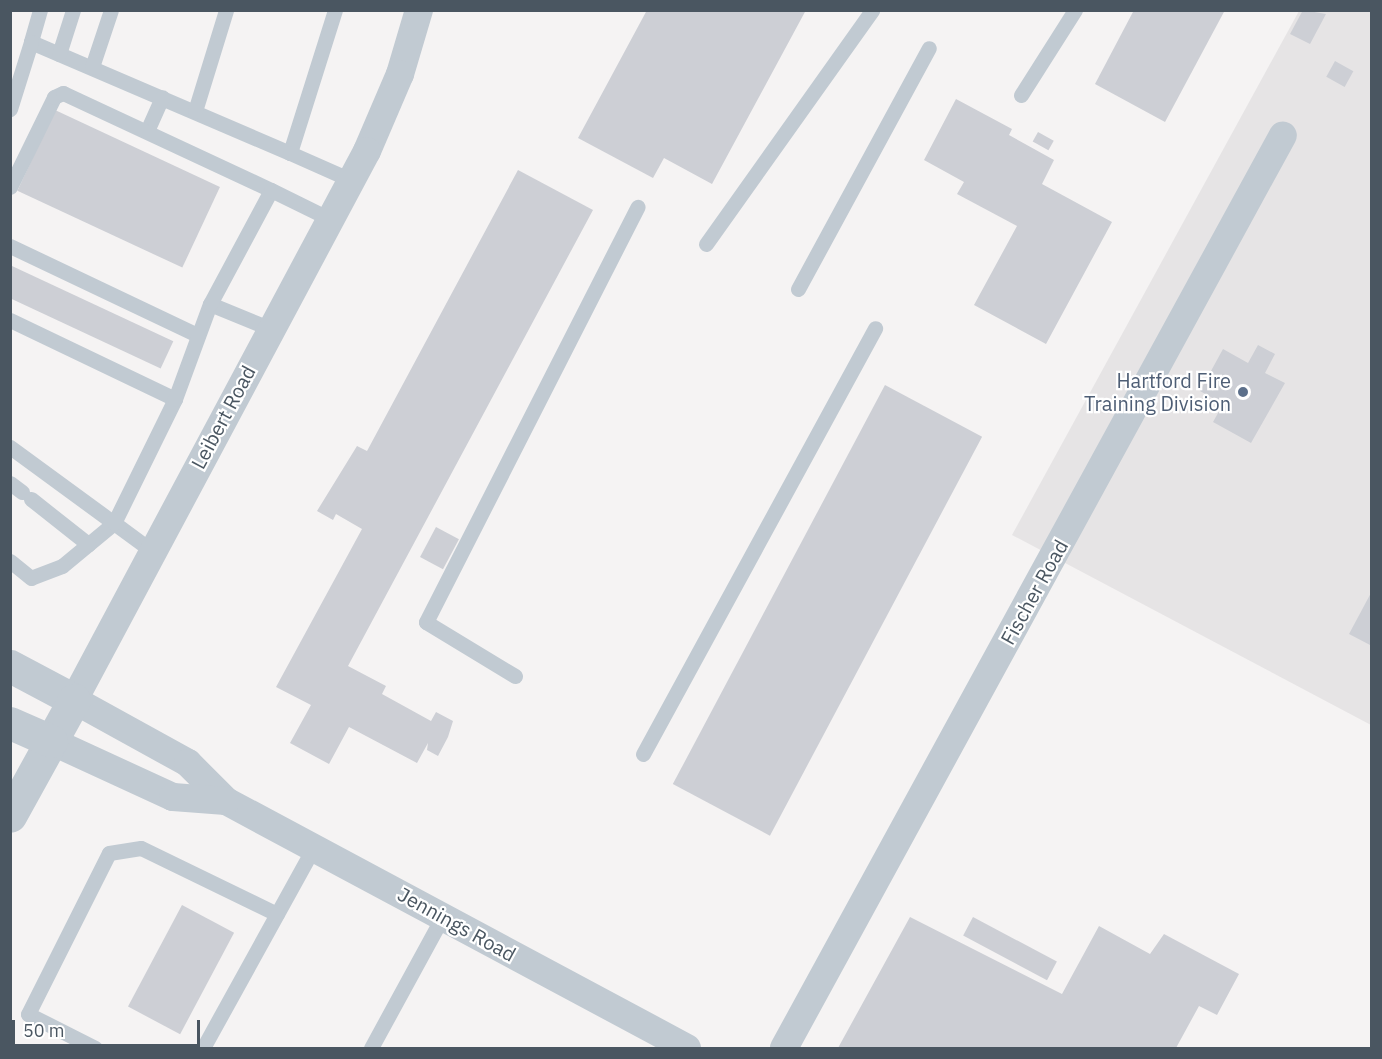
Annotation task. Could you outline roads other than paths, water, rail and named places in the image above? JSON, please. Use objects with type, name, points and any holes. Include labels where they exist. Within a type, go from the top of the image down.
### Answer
[{"type":"street","name":"Leibert Road","points":[[10,816],[351,180],[391,99],[419,10]]},
{"type":"street","name":"Fischer Road","points":[[784,1048],[1283,135]]},
{"type":"street","name":"Jennings Road","points":[[10,666],[188,763],[226,801],[687,1048]]},
{"type":"street","name":"Jennings Road","points":[[10,723],[173,797],[226,801]]},
{"type":"lane","points":[[10,109],[40,10]]},
{"type":"lane","points":[[59,54],[73,10]]},
{"type":"lane","points":[[92,67],[111,10]]},
{"type":"lane","points":[[195,111],[226,10]]},
{"type":"lane","points":[[290,153],[335,10]]},
{"type":"lane","points":[[706,244],[872,10]]},
{"type":"lane","points":[[1021,95],[1075,10]]},
{"type":"lane","points":[[31,42],[351,180]]},
{"type":"lane","points":[[798,289],[928,48]]},
{"type":"lane","points":[[10,187],[54,97],[63,93],[330,219]]},
{"type":"lane","points":[[147,131],[162,97]]},
{"type":"lane","points":[[10,561],[31,578],[62,566],[114,523],[176,399],[195,334],[270,190]]},
{"type":"lane","points":[[515,676],[426,622],[637,207]]},
{"type":"lane","points":[[10,246],[195,334]]},
{"type":"lane","points":[[210,304],[271,329]]},
{"type":"lane","points":[[10,320],[176,399]]},
{"type":"lane","points":[[643,754],[875,328]]},
{"type":"lane","points":[[10,447],[152,551]]},
{"type":"lane","points":[[21,491],[88,544]]},
{"type":"lane","points":[[203,1048],[314,847]]},
{"type":"lane","points":[[95,1048],[28,1014],[109,853],[141,848],[277,914]]},
{"type":"lane","points":[[371,1048],[444,916]]},
{"type":"place","name":"Hartford Fire Training Division","points":[[1243,392]]}]
